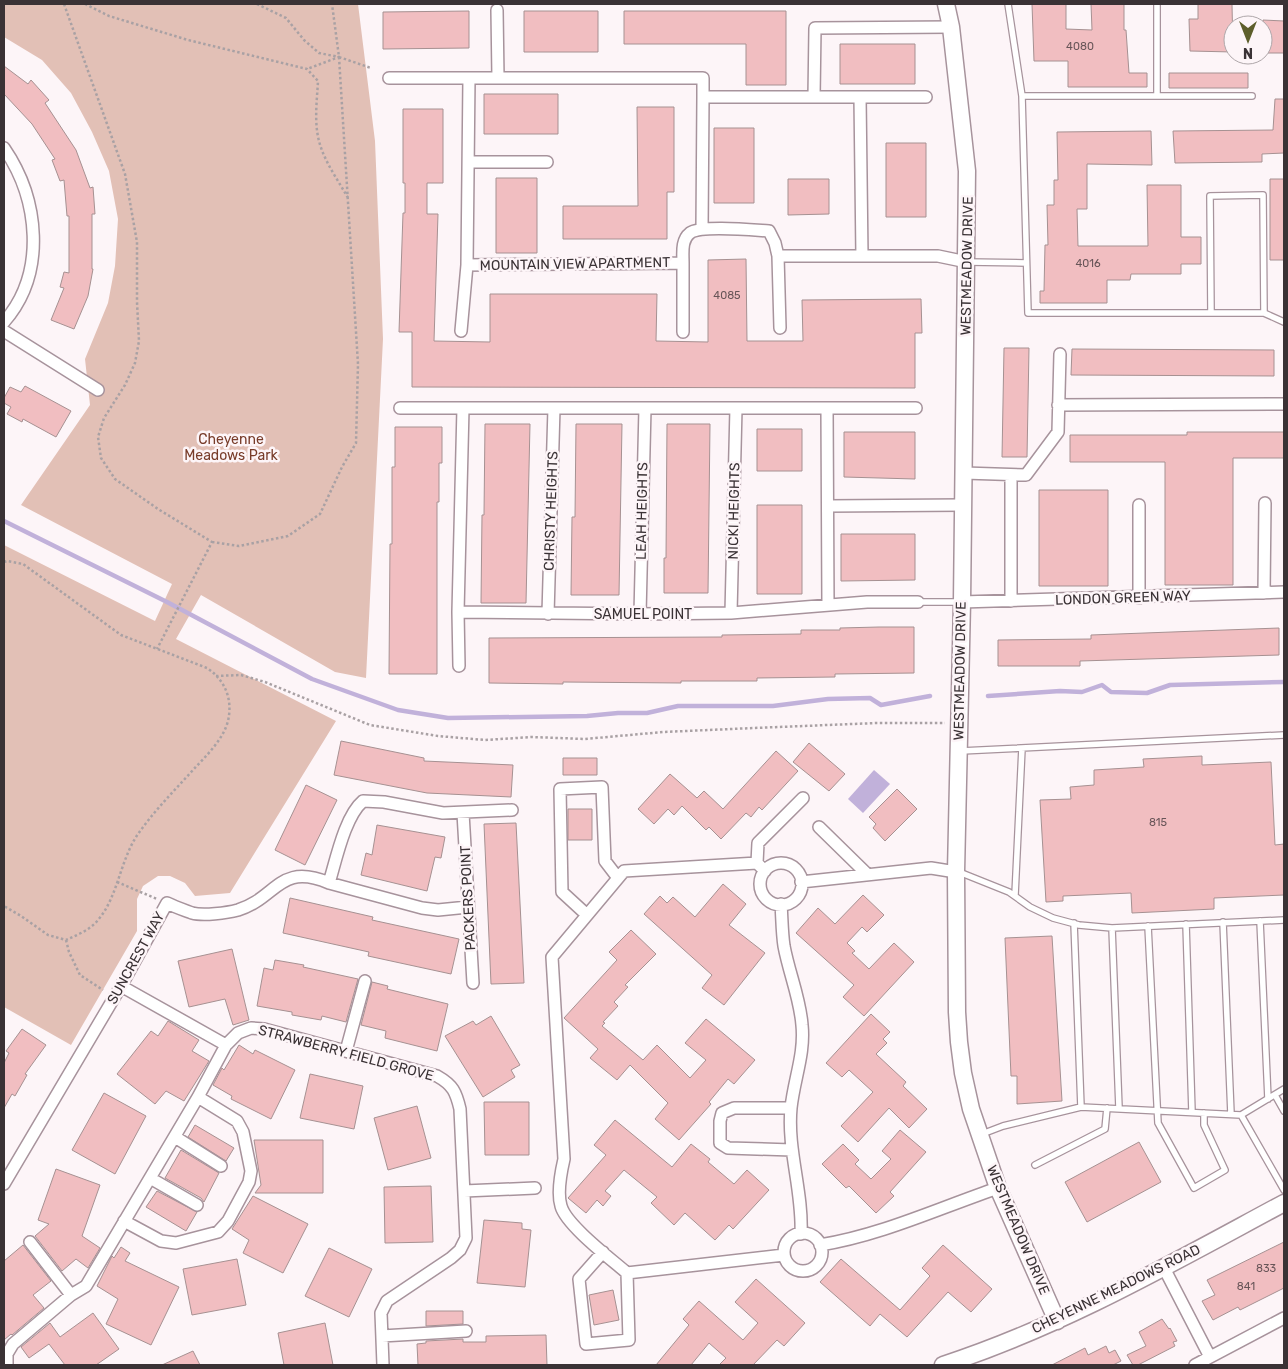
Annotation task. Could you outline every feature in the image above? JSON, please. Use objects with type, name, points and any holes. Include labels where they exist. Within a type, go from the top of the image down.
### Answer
[{"type":"street","name":"WESTMEADOW DRIVE","points":[[946,4],[951,27],[967,171],[964,504],[956,872],[959,1042],[963,1073],[972,1109],[998,1188],[1057,1321]]},
{"type":"street","points":[[497,10],[498,78]]},
{"type":"street","points":[[814,97],[815,28],[951,27]]},
{"type":"street","points":[[389,78],[703,78],[702,229],[769,231],[776,243],[778,256],[780,328]]},
{"type":"street","name":"MOUNTAIN VIEW APARTMENT","points":[[461,330],[467,265],[468,78]]},
{"type":"street","points":[[703,97],[926,96]]},
{"type":"street","points":[[860,97],[862,256]]},
{"type":"street","points":[[4,148],[22,180],[30,207],[34,234],[34,257],[27,281],[12,312],[4,322]]},
{"type":"street","points":[[468,162],[547,162]]},
{"type":"street","name":"MOUNTAIN VIEW APARTMENT","points":[[682,332],[683,244],[689,234],[702,229]]},
{"type":"street","points":[[778,256],[938,256],[967,262]]},
{"type":"street","name":"MOUNTAIN VIEW APARTMENT","points":[[467,265],[682,263]]},
{"type":"street","points":[[4,331],[98,390]]},
{"type":"street","points":[[964,473],[1026,475],[1058,432],[1060,354]]},
{"type":"street","points":[[1058,405],[1284,404]]},
{"type":"street","points":[[400,408],[916,408]]},
{"type":"street","points":[[459,666],[458,612],[463,408]]},
{"type":"street","name":"CHRISTY HEIGHTS","points":[[548,614],[554,408]]},
{"type":"street","name":"LEAH HEIGHTS","points":[[640,614],[645,408]]},
{"type":"street","name":"NICKI HEIGHTS","points":[[731,613],[736,408]]},
{"type":"street","points":[[828,408],[828,605]]},
{"type":"street","points":[[1011,475],[1011,601]]},
{"type":"street","points":[[1264,593],[1265,503]]},
{"type":"street","points":[[828,506],[964,504]]},
{"type":"street","points":[[1139,505],[1139,598]]},
{"type":"street","name":"LONDON GREEN WAY","points":[[962,602],[1284,592]]},
{"type":"street","name":"SAMUEL POINT","points":[[458,612],[548,614],[731,613],[867,602],[918,602]]},
{"type":"street","points":[[587,915],[562,892],[560,789],[602,787],[605,860],[618,878]]},
{"type":"street","points":[[603,1252],[579,1279],[586,1344],[629,1340],[627,1274],[603,1252],[569,1221],[560,1206],[560,1181],[564,1159],[552,957],[624,871],[761,867],[787,864],[798,872],[802,882],[797,898],[791,902],[781,904],[772,902],[762,893],[761,867],[758,843],[803,798]]},
{"type":"street","points":[[329,883],[349,821],[356,808],[363,801],[384,802],[444,813],[512,810]]},
{"type":"street","name":"PACKERS POINT","points":[[463,813],[473,984]]},
{"type":"street","points":[[818,827],[867,874]]},
{"type":"street","points":[[802,882],[931,868],[956,872]]},
{"type":"street","name":"SUNCREST WAY","points":[[4,1184],[121,986],[167,904],[194,914],[225,912],[248,906],[286,880],[300,876],[315,877],[329,883],[422,908],[438,910],[468,906]]},
{"type":"street","points":[[781,904],[784,946],[799,1003],[803,1027],[803,1052],[791,1108],[792,1150],[801,1212],[802,1234]]},
{"type":"street","points":[[346,1051],[365,981]]},
{"type":"street","points":[[121,986],[226,1045]]},
{"type":"street","name":"STRAWBERRY FIELD GROVE","points":[[7,1365],[7,1354],[13,1344],[71,1295],[86,1286],[175,1137],[226,1045],[238,1033],[251,1028],[264,1029],[437,1076],[449,1083],[457,1096],[460,1109],[466,1238],[460,1250],[387,1301],[381,1313],[383,1365]]},
{"type":"street","points":[[124,1221],[161,1241],[176,1243],[218,1232],[228,1220],[249,1182],[251,1171],[243,1132],[237,1121],[198,1097]]},
{"type":"street","points":[[791,1108],[734,1108],[722,1113],[720,1143],[728,1148],[792,1150]]},
{"type":"street","points":[[175,1137],[221,1166]]},
{"type":"street","points":[[150,1178],[197,1205]]},
{"type":"street","points":[[464,1191],[535,1188]]},
{"type":"street","points":[[820,1245],[848,1239],[905,1222],[998,1188]]},
{"type":"street","name":"CHEYENNE MEADOWS ROAD","points":[[944,1365],[997,1346],[1057,1321],[1164,1268],[1284,1203]]},
{"type":"street","points":[[802,1234],[813,1236],[820,1245],[821,1257],[818,1263],[808,1270],[802,1271],[790,1266],[784,1255],[784,1248],[787,1242],[791,1238],[802,1234]]},
{"type":"street","points":[[30,1242],[71,1295]]},
{"type":"street","points":[[627,1274],[784,1255]]},
{"type":"street","points":[[1164,1268],[1210,1357]]},
{"type":"street","points":[[1195,1365],[1284,1318]]},
{"type":"street","points":[[382,1336],[466,1331]]},
{"type":"lane","points":[[1008,4],[1022,96],[1028,312],[1264,313],[1284,322]]},
{"type":"lane","points":[[1157,4],[1157,96]]},
{"type":"lane","points":[[1022,96],[1252,96]]},
{"type":"lane","points":[[1211,313],[1210,196],[1263,195],[1264,313]]},
{"type":"lane","points":[[967,262],[1026,263]]},
{"type":"lane","points":[[918,602],[962,602]]},
{"type":"lane","points":[[959,751],[1284,735]]},
{"type":"lane","points":[[1015,895],[1022,748]]},
{"type":"lane","points":[[956,872],[1015,895],[1030,907],[1053,918],[1074,923],[1112,928],[1284,920]]},
{"type":"lane","points":[[1260,921],[1268,1098]]},
{"type":"lane","points":[[1223,922],[1231,1114]]},
{"type":"lane","points":[[1074,923],[1081,1107]]},
{"type":"lane","points":[[1186,924],[1192,1112]]},
{"type":"lane","points":[[1148,926],[1158,1123],[1194,1188],[1225,1170],[1204,1125],[1204,1113]]},
{"type":"lane","points":[[1112,928],[1119,1108]]},
{"type":"lane","points":[[980,1135],[1003,1126],[1081,1107],[1241,1115],[1284,1089]]},
{"type":"lane","points":[[1275,1095],[1284,1112]]},
{"type":"lane","points":[[1035,1165],[1105,1129],[1107,1108]]},
{"type":"lane","points":[[1241,1115],[1284,1190]]},
{"type":"path","points":[[64,4],[125,174],[137,242],[139,341],[135,363],[125,385],[104,418],[98,437],[101,458],[115,479],[158,509],[212,542],[239,546],[288,536],[320,514],[342,467],[356,443],[358,364],[349,199],[339,57],[332,4]]},
{"type":"path","points":[[85,4],[109,16],[188,40],[307,70],[318,81],[317,120],[319,141],[326,158],[349,199]]},
{"type":"path","points":[[257,4],[286,18],[304,40],[319,53],[339,57],[371,68]]},
{"type":"path","points":[[307,70],[339,57]]},
{"type":"path","points":[[157,649],[212,542]]},
{"type":"path","points":[[4,562],[23,564],[121,635],[207,668],[216,676],[227,691],[230,702],[230,713],[222,736],[137,835],[122,864],[117,882],[98,920],[82,932],[66,940],[48,935],[4,906]]},
{"type":"path","points":[[216,676],[241,675],[265,682],[370,726],[438,736],[485,740],[532,737],[585,740],[663,732],[877,723],[959,723]]},
{"type":"path","points":[[117,882],[167,904]]},
{"type":"path","points":[[4,912],[11,910]]},
{"type":"path","points":[[66,940],[68,952],[80,975],[114,997]]},
{"type":"green space","name":"Cheyenne Meadows Park","points":[[4,4],[358,4],[375,141],[383,339],[366,678],[335,672],[201,595],[176,639],[336,721],[230,893],[195,896],[185,883],[170,876],[158,876],[143,886],[137,899],[137,931],[71,1045],[4,1007],[4,545],[155,621],[172,584],[21,505],[90,405],[85,359],[108,303],[115,266],[118,219],[109,171],[92,132],[71,93],[42,60],[4,37]]},
{"type":"shaded area","points":[[874,770],[890,784],[863,813],[848,799]]},
{"type":"building","points":[[1032,4],[1066,4],[1066,29],[1092,30],[1091,4],[1124,4],[1124,30],[1126,30],[1129,73],[1147,73],[1147,87],[1068,87],[1068,61],[1034,61]]},
{"type":"building","points":[[1198,4],[1232,4],[1232,15],[1223,15],[1223,52],[1190,51],[1189,19],[1198,19]]},
{"type":"building","points":[[469,11],[469,48],[383,49],[383,12]]},
{"type":"building","points":[[524,11],[598,11],[598,52],[524,52]]},
{"type":"building","points":[[624,11],[786,11],[786,85],[746,85],[746,44],[624,44]]},
{"type":"building","points":[[1273,20],[1284,21],[1284,53],[1273,53]]},
{"type":"building","points":[[840,44],[915,44],[915,84],[840,84]]},
{"type":"building","points":[[4,66],[28,84],[31,80],[49,100],[45,103],[76,150],[90,188],[93,187],[95,214],[92,214],[93,269],[88,296],[74,329],[51,320],[64,288],[60,287],[64,272],[69,273],[69,216],[67,216],[64,180],[60,181],[52,160],[55,159],[32,124],[4,94]]},
{"type":"building","points":[[1169,73],[1248,73],[1248,88],[1169,88]]},
{"type":"building","points":[[484,94],[558,94],[558,134],[484,134]]},
{"type":"building","points":[[1275,99],[1284,99],[1284,153],[1262,154],[1262,162],[1175,163],[1173,131],[1273,130]]},
{"type":"building","points":[[637,107],[674,107],[674,192],[667,192],[667,239],[563,239],[563,206],[638,206]]},
{"type":"building","points":[[403,109],[443,109],[443,183],[427,183],[427,214],[438,214],[434,341],[490,342],[490,294],[657,294],[656,341],[708,342],[708,260],[746,259],[747,341],[803,341],[802,300],[921,299],[922,333],[915,333],[915,388],[412,387],[412,332],[399,332],[403,213],[405,213]]},
{"type":"building","points":[[714,128],[754,128],[754,203],[714,203]]},
{"type":"building","points":[[1151,131],[1152,165],[1087,164],[1087,209],[1077,209],[1078,246],[1148,246],[1147,185],[1181,185],[1181,237],[1201,237],[1201,264],[1181,264],[1181,274],[1131,274],[1130,280],[1107,280],[1107,303],[1040,303],[1040,291],[1044,291],[1045,245],[1048,245],[1047,205],[1054,205],[1054,180],[1058,180],[1057,132]]},
{"type":"building","points":[[886,143],[926,143],[926,217],[886,217]]},
{"type":"building","points":[[496,178],[537,178],[537,253],[496,253]]},
{"type":"building","points":[[788,179],[829,179],[829,214],[788,215]]},
{"type":"building","points":[[1270,179],[1284,179],[1284,260],[1270,260]]},
{"type":"building","points":[[1004,348],[1029,348],[1027,457],[1002,457]]},
{"type":"building","points":[[1072,349],[1274,350],[1274,376],[1071,375]]},
{"type":"building","points":[[25,386],[71,411],[56,437],[23,419],[22,422],[7,414],[11,407],[4,403],[4,398],[10,387],[21,392]]},
{"type":"building","points":[[485,424],[530,424],[526,603],[481,603]]},
{"type":"building","points":[[576,424],[622,424],[619,595],[571,595],[572,517],[575,517]]},
{"type":"building","points":[[667,424],[710,424],[708,593],[664,593]]},
{"type":"building","points":[[395,427],[442,427],[442,463],[439,463],[439,502],[437,502],[437,674],[389,674],[390,544],[392,544],[392,467],[395,467]]},
{"type":"building","points":[[757,429],[802,429],[802,471],[757,471]]},
{"type":"building","points":[[844,432],[915,432],[915,479],[844,477]]},
{"type":"building","points":[[1187,432],[1284,432],[1284,458],[1233,458],[1233,585],[1165,585],[1165,462],[1070,462],[1070,435],[1187,435]]},
{"type":"building","points":[[1039,490],[1108,490],[1108,586],[1039,586]]},
{"type":"building","points":[[757,505],[802,505],[802,594],[757,594]]},
{"type":"building","points":[[841,534],[915,534],[915,580],[841,581]]},
{"type":"building","points":[[914,627],[914,673],[835,674],[835,677],[757,678],[757,681],[681,681],[681,683],[489,683],[489,638],[722,637],[722,635],[801,634],[801,630]]},
{"type":"building","points":[[1279,628],[1279,655],[1080,661],[1080,666],[998,666],[998,640],[1091,639],[1091,635]]},
{"type":"building","points":[[341,741],[424,758],[424,761],[513,765],[511,797],[427,793],[334,775]]},
{"type":"building","points":[[809,743],[845,774],[829,791],[793,762]]},
{"type":"building","points":[[776,751],[798,771],[762,810],[759,807],[751,817],[746,813],[721,839],[709,827],[706,830],[682,806],[674,815],[668,809],[654,824],[638,809],[670,774],[697,798],[704,791],[723,809]]},
{"type":"building","points":[[1202,756],[1202,765],[1271,762],[1275,845],[1284,844],[1284,895],[1214,898],[1214,909],[1132,913],[1131,893],[1063,896],[1063,901],[1046,902],[1040,800],[1071,799],[1070,787],[1094,785],[1094,770],[1144,767],[1143,759]]},
{"type":"building","points":[[563,758],[597,758],[597,775],[563,775]]},
{"type":"building","points":[[306,785],[337,800],[305,865],[275,850]]},
{"type":"building","points":[[897,789],[917,809],[885,841],[873,828],[876,824],[869,817]]},
{"type":"building","points":[[568,809],[592,809],[592,840],[568,840]]},
{"type":"building","points":[[516,823],[524,983],[491,984],[484,824]]},
{"type":"building","points":[[377,825],[445,837],[441,858],[435,857],[427,891],[361,875],[366,853],[372,855]]},
{"type":"building","points":[[723,884],[746,904],[729,925],[765,953],[724,1005],[702,988],[712,975],[644,914],[660,896],[667,903],[673,897],[695,917]]},
{"type":"building","points":[[863,895],[884,915],[867,932],[862,927],[847,943],[855,951],[852,953],[869,969],[894,943],[914,962],[864,1016],[843,997],[854,985],[796,933],[818,908],[835,924]]},
{"type":"building","points":[[290,898],[373,917],[372,920],[459,939],[451,974],[368,956],[369,952],[283,933]]},
{"type":"building","points":[[631,930],[656,954],[625,985],[628,987],[614,1002],[618,1006],[603,1022],[605,1023],[602,1026],[643,1060],[657,1045],[690,1078],[706,1060],[685,1043],[706,1019],[755,1060],[734,1084],[728,1079],[709,1102],[711,1104],[679,1140],[655,1119],[668,1103],[630,1065],[617,1080],[590,1058],[598,1049],[564,1018],[617,960],[609,952]]},
{"type":"building","points":[[1052,936],[1062,1101],[1017,1104],[1017,1076],[1011,1076],[1005,938]]},
{"type":"building","points":[[232,949],[249,1020],[233,1025],[225,999],[189,1007],[178,961]]},
{"type":"building","points":[[275,960],[304,965],[303,967],[358,979],[346,1022],[322,1016],[321,1020],[292,1015],[292,1012],[257,1006],[264,968],[273,970]]},
{"type":"building","points":[[372,982],[388,986],[387,989],[448,1004],[437,1051],[385,1038],[386,1031],[361,1025]]},
{"type":"building","points":[[871,1014],[890,1032],[883,1039],[887,1043],[876,1054],[906,1082],[903,1086],[927,1109],[909,1128],[889,1108],[858,1142],[841,1126],[873,1092],[849,1070],[842,1077],[826,1063]]},
{"type":"building","points":[[491,1016],[520,1065],[511,1070],[515,1077],[483,1097],[445,1036],[473,1021],[476,1025]]},
{"type":"building","points":[[168,1021],[199,1040],[192,1051],[209,1061],[184,1101],[166,1091],[155,1104],[117,1074],[151,1031],[158,1036]]},
{"type":"building","points":[[22,1029],[46,1045],[25,1074],[27,1075],[15,1096],[12,1094],[4,1108],[4,1063],[9,1053],[6,1051]]},
{"type":"building","points":[[239,1045],[253,1054],[255,1050],[295,1070],[271,1119],[231,1099],[232,1096],[213,1085],[222,1068],[224,1070]]},
{"type":"building","points":[[310,1074],[363,1086],[354,1129],[300,1118]]},
{"type":"building","points":[[104,1093],[146,1116],[115,1174],[72,1150]]},
{"type":"building","points":[[484,1102],[529,1102],[529,1155],[485,1155]]},
{"type":"building","points":[[417,1106],[431,1158],[388,1170],[374,1118]]},
{"type":"building","points":[[615,1120],[672,1167],[691,1144],[710,1159],[708,1162],[734,1184],[747,1170],[769,1190],[733,1229],[729,1225],[715,1240],[685,1213],[674,1225],[651,1203],[657,1197],[624,1170],[605,1191],[611,1196],[603,1206],[597,1200],[586,1213],[568,1198],[606,1155],[594,1145]]},
{"type":"building","points":[[195,1125],[234,1148],[226,1161],[188,1137]]},
{"type":"building","points":[[900,1130],[926,1152],[890,1192],[894,1196],[876,1213],[849,1186],[846,1188],[822,1164],[843,1144],[859,1160],[855,1164],[871,1179],[891,1159],[882,1151]]},
{"type":"building","points":[[254,1140],[323,1140],[323,1193],[255,1193],[261,1185]]},
{"type":"building","points":[[1139,1142],[1161,1182],[1087,1222],[1065,1182]]},
{"type":"building","points":[[181,1150],[219,1173],[204,1202],[201,1198],[165,1178]]},
{"type":"building","points":[[56,1169],[100,1185],[82,1236],[100,1248],[88,1268],[76,1259],[62,1271],[35,1236],[49,1224],[38,1220]]},
{"type":"building","points":[[431,1186],[433,1242],[385,1243],[384,1187]]},
{"type":"building","points":[[157,1191],[197,1212],[186,1231],[146,1207]]},
{"type":"building","points":[[253,1196],[308,1224],[283,1273],[243,1253],[249,1240],[232,1229]]},
{"type":"building","points":[[484,1220],[522,1223],[522,1229],[531,1230],[525,1287],[477,1283]]},
{"type":"building","points":[[1284,1242],[1284,1288],[1240,1310],[1238,1307],[1213,1320],[1202,1301],[1215,1295],[1207,1280]]},
{"type":"building","points":[[23,1245],[51,1281],[33,1295],[44,1308],[4,1340],[4,1261]]},
{"type":"building","points":[[943,1245],[992,1289],[971,1312],[948,1292],[907,1337],[880,1314],[870,1326],[820,1282],[841,1259],[900,1310],[930,1276],[922,1268]]},
{"type":"building","points":[[121,1247],[130,1253],[125,1261],[179,1287],[151,1345],[106,1324],[118,1299],[97,1286],[112,1256],[114,1258]]},
{"type":"building","points":[[329,1248],[372,1269],[349,1317],[305,1296]]},
{"type":"building","points":[[237,1259],[246,1305],[192,1315],[183,1269]]},
{"type":"building","points":[[756,1279],[805,1323],[784,1346],[777,1340],[753,1365],[719,1365],[726,1358],[709,1343],[691,1365],[656,1365],[689,1325],[683,1319],[699,1301],[743,1340],[758,1323],[735,1302]]},
{"type":"building","points":[[613,1290],[619,1320],[594,1325],[589,1295]]},
{"type":"building","points":[[426,1311],[463,1311],[463,1324],[426,1326]]},
{"type":"building","points":[[93,1313],[119,1349],[96,1365],[65,1365],[49,1344],[29,1358],[21,1347],[50,1323],[60,1337]]},
{"type":"building","points":[[1162,1319],[1170,1328],[1177,1341],[1173,1342],[1175,1346],[1138,1365],[1133,1365],[1127,1355],[1146,1346],[1139,1332]]},
{"type":"building","points":[[325,1323],[333,1365],[284,1365],[278,1333]]},
{"type":"building","points":[[546,1335],[547,1365],[418,1365],[417,1344],[426,1343],[426,1341],[463,1339],[463,1342],[486,1342],[486,1336]]},
{"type":"building","points":[[1106,1346],[1109,1353],[1115,1350],[1121,1361],[1113,1365],[1052,1365],[1085,1348],[1088,1355]]},
{"type":"building","points":[[193,1351],[200,1365],[162,1365]]},
{"type":"waterway","points":[[4,521],[167,602],[312,679],[398,710],[448,718],[587,716],[647,713],[678,706],[773,706],[828,699],[870,698],[881,705],[930,696]]},
{"type":"waterway","points":[[988,696],[1060,691],[1082,692],[1102,685],[1111,692],[1147,693],[1170,685],[1284,682]]}]
